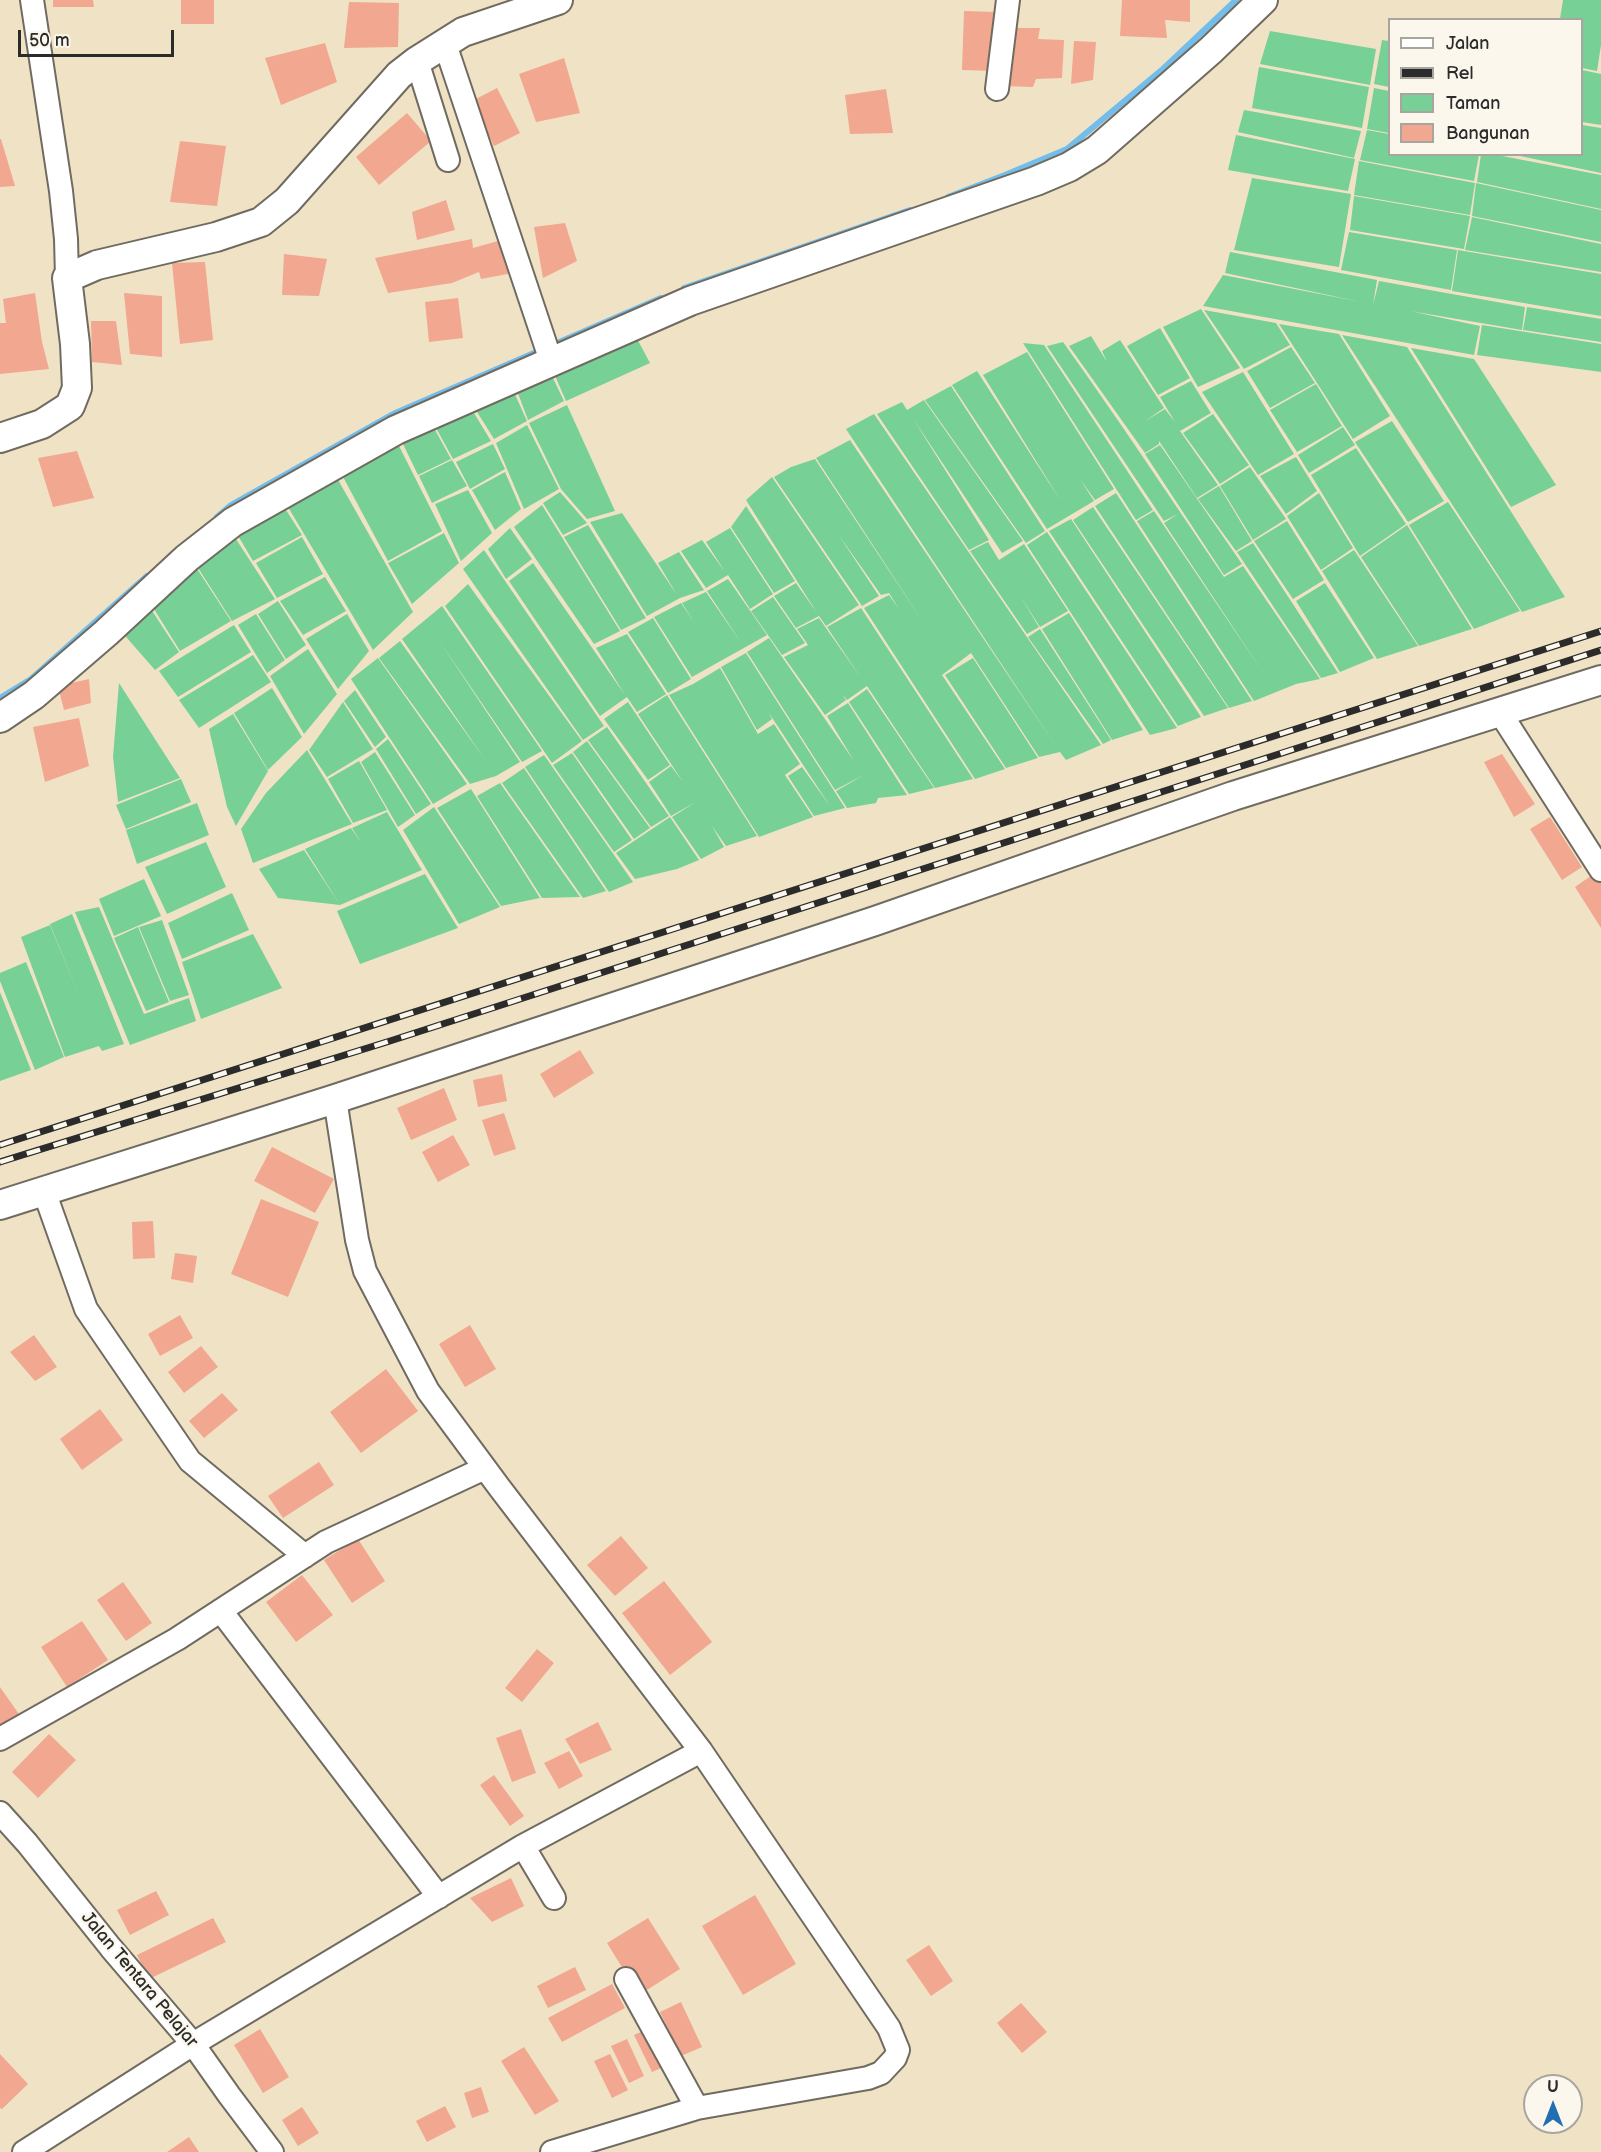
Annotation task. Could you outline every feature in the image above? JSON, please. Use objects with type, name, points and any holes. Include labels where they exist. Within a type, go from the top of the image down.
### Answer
[{"type":"street","points":[[0,438],[42,424],[70,406],[77,388],[62,201],[32,0]]},
{"type":"street","points":[[67,278],[98,265],[216,237],[261,222],[287,201],[399,75],[417,61],[463,32],[558,0]]},
{"type":"street","points":[[997,89],[1008,0]]},
{"type":"street","points":[[0,718],[34,695],[106,633],[187,558],[233,522],[396,430],[548,352],[1036,181],[1069,167],[1096,150],[1211,50],[1263,0]]},
{"type":"street","points":[[445,44],[548,352]]},
{"type":"street","points":[[417,61],[448,160]]},
{"type":"street","points":[[0,1205],[335,1099],[875,921],[1233,796],[1601,680]]},
{"type":"street","points":[[1499,711],[1601,870]]},
{"type":"street","points":[[335,1099],[357,1240],[365,1271],[428,1391],[701,1751],[889,2028],[898,2050],[889,2066],[881,2073],[868,2078],[697,2108],[552,2152]]},
{"type":"street","points":[[44,1191],[86,1309],[190,1461],[305,1556]]},
{"type":"street","points":[[0,1739],[177,1639],[326,1542],[485,1468]]},
{"type":"street","points":[[221,1611],[439,1897]]},
{"type":"street","points":[[24,2152],[194,2043],[523,1846],[701,1751]]},
{"type":"street","name":"Jalan Tentara Pelajar","points":[[0,1813],[111,1948],[194,2043],[272,2152]]},
{"type":"street","points":[[523,1846],[554,1898]]},
{"type":"street","points":[[626,1979],[697,2108]]},
{"type":"green space","points":[[1563,0],[1601,0],[1601,45],[1597,71],[1583,68],[1583,18],[1560,18]]},
{"type":"green space","points":[[1270,31],[1376,49],[1370,85],[1260,64]]},
{"type":"green space","points":[[1382,40],[1388,41],[1388,87],[1374,84]]},
{"type":"green space","points":[[1259,67],[1369,87],[1362,128],[1252,108]]},
{"type":"green space","points":[[1583,70],[1601,74],[1601,125],[1583,122]]},
{"type":"green space","points":[[1374,88],[1388,91],[1388,133],[1367,129]]},
{"type":"green space","points":[[1244,110],[1361,131],[1354,158],[1238,132]]},
{"type":"green space","points":[[1583,125],[1601,128],[1601,173],[1520,156],[1583,156]]},
{"type":"green space","points":[[1367,130],[1388,134],[1388,156],[1479,156],[1474,181],[1360,160]]},
{"type":"green space","points":[[1236,135],[1355,159],[1348,191],[1228,170]]},
{"type":"green space","points":[[1481,156],[1502,156],[1601,175],[1601,209],[1477,182]]},
{"type":"green space","points":[[1359,161],[1475,183],[1470,215],[1354,195]]},
{"type":"green space","points":[[1252,178],[1351,194],[1339,267],[1234,250]]},
{"type":"green space","points":[[1476,183],[1601,210],[1601,242],[1472,216]]},
{"type":"green space","points":[[1354,196],[1470,216],[1464,249],[1350,230]]},
{"type":"green space","points":[[1472,217],[1601,244],[1601,272],[1465,250]]},
{"type":"green space","points":[[1349,232],[1457,250],[1451,290],[1341,270]]},
{"type":"green space","points":[[1458,250],[1601,274],[1601,316],[1452,291]]},
{"type":"green space","points":[[1230,252],[1377,280],[1373,305],[1379,281],[1525,307],[1522,330],[1410,311],[1480,326],[1474,355],[1203,306],[1223,275],[1361,302],[1225,273]]},
{"type":"green space","points":[[1527,307],[1601,319],[1601,342],[1523,330]]},
{"type":"green space","points":[[1201,309],[1240,368],[1198,387],[1163,327]]},
{"type":"green space","points":[[1204,310],[1276,323],[1290,345],[1244,369]]},
{"type":"green space","points":[[1279,324],[1339,334],[1390,416],[1353,439]]},
{"type":"green space","points":[[1482,325],[1601,344],[1601,372],[1477,355]]},
{"type":"green space","points":[[1160,328],[1190,378],[1158,395],[1127,346]]},
{"type":"green space","points":[[634,333],[650,363],[566,401],[552,369]]},
{"type":"green space","points":[[1342,335],[1407,347],[1565,597],[1522,612]]},
{"type":"green space","points":[[1091,336],[1107,362],[1102,351],[1120,340],[1164,408],[1145,421],[1165,409],[1175,422],[1160,397],[1191,381],[1211,413],[1180,431],[1218,485],[1197,498],[1159,441],[1159,444],[1145,453],[1069,346]]},
{"type":"green space","points":[[1063,342],[1224,577],[1243,566],[1320,679],[1296,684],[1254,701],[1137,521],[1154,511],[1264,674],[1164,523],[1178,514],[1164,521],[1047,346]]},
{"type":"green space","points":[[1023,343],[1044,345],[1153,510],[1136,520]]},
{"type":"green space","points":[[1291,347],[1315,383],[1270,408],[1247,371]]},
{"type":"green space","points":[[1411,348],[1474,359],[1556,485],[1511,507]]},
{"type":"green space","points":[[1027,352],[1114,489],[1095,500],[1080,479],[1094,501],[1047,529],[952,385],[977,371],[1062,503],[983,375]]},
{"type":"green space","points":[[1243,372],[1294,454],[1258,475],[1202,392]]},
{"type":"green space","points":[[551,374],[564,401],[528,420],[516,388]]},
{"type":"green space","points":[[1316,384],[1342,426],[1297,452],[1270,410]]},
{"type":"green space","points":[[951,386],[1045,531],[1026,543],[925,400]]},
{"type":"green space","points":[[513,390],[527,421],[494,439],[474,407]]},
{"type":"green space","points":[[924,400],[1023,541],[1002,553],[912,417],[989,540],[969,550],[877,414],[902,402],[907,410]]},
{"type":"green space","points":[[567,405],[615,511],[587,519],[561,489],[529,423]]},
{"type":"green space","points":[[471,408],[491,441],[453,459],[435,426]]},
{"type":"green space","points":[[874,414],[1101,745],[1066,760],[1060,752],[1039,757],[971,653],[942,675],[1005,769],[975,779],[864,608],[889,595],[899,609],[889,593],[881,595],[838,534],[879,596],[862,606],[774,477],[791,467],[815,459],[925,625],[816,458],[850,440],[1057,748],[846,429]]},
{"type":"green space","points":[[1213,414],[1249,465],[1220,484],[1183,433]]},
{"type":"green space","points":[[1392,421],[1444,501],[1408,522],[1355,442]]},
{"type":"green space","points":[[527,425],[559,489],[524,509],[496,443]]},
{"type":"green space","points":[[1343,427],[1355,445],[1309,473],[1298,455]]},
{"type":"green space","points":[[434,428],[451,459],[418,475],[402,442]]},
{"type":"green space","points":[[493,444],[505,469],[470,489],[456,462]]},
{"type":"green space","points":[[1160,445],[1242,564],[1224,575],[1145,454]]},
{"type":"green space","points":[[399,446],[442,531],[388,561],[342,475]]},
{"type":"green space","points":[[1356,448],[1406,524],[1360,556],[1311,475]]},
{"type":"green space","points":[[1296,457],[1317,491],[1286,514],[1260,476]]},
{"type":"green space","points":[[452,460],[467,486],[432,503],[419,476]]},
{"type":"green space","points":[[1250,467],[1286,519],[1253,540],[1220,486]]},
{"type":"green space","points":[[505,472],[521,509],[495,530],[472,490]]},
{"type":"green space","points":[[772,477],[859,605],[826,626],[819,616],[796,628],[774,596],[796,583],[817,613],[746,500]]},
{"type":"green space","points":[[337,478],[413,612],[373,650],[288,507]]},
{"type":"green space","points":[[1219,486],[1252,541],[1236,551],[1198,499]]},
{"type":"green space","points":[[468,490],[492,533],[461,561],[435,504]]},
{"type":"green space","points":[[560,492],[587,523],[563,535],[543,503]]},
{"type":"green space","points":[[1116,493],[1252,701],[1229,708],[1095,506]]},
{"type":"green space","points":[[1319,493],[1353,548],[1321,570],[1287,516]]},
{"type":"green space","points":[[1448,502],[1520,611],[1474,629],[1409,525]]},
{"type":"green space","points":[[542,505],[620,631],[594,644],[514,527]]},
{"type":"green space","points":[[746,506],[795,581],[774,593],[731,527]]},
{"type":"green space","points":[[1093,507],[1228,708],[1204,716],[1073,520]]},
{"type":"green space","points":[[286,510],[302,535],[253,561],[237,534]]},
{"type":"green space","points":[[622,513],[677,595],[658,563],[679,552],[704,590],[680,598],[647,616],[590,522]]},
{"type":"green space","points":[[1071,519],[1201,717],[1178,726],[1049,531]]},
{"type":"green space","points":[[1287,521],[1324,580],[1293,599],[1254,541]]},
{"type":"green space","points":[[588,525],[646,618],[621,630],[564,537]]},
{"type":"green space","points":[[1407,525],[1472,629],[1419,646],[1361,557]]},
{"type":"green space","points":[[510,528],[532,559],[506,579],[488,549]]},
{"type":"green space","points":[[730,528],[773,594],[750,609],[728,575],[706,588],[681,551],[702,540],[725,572],[706,542]]},
{"type":"green space","points":[[1047,532],[1177,728],[1150,735],[1027,545]]},
{"type":"green space","points":[[444,533],[459,563],[412,604],[388,563]]},
{"type":"green space","points":[[234,536],[275,599],[232,621],[193,560]]},
{"type":"green space","points":[[302,537],[323,574],[277,598],[256,563]]},
{"type":"green space","points":[[988,542],[999,560],[1024,544],[1068,611],[1040,627],[1019,594],[1039,627],[1027,634],[970,551]]},
{"type":"green space","points":[[1253,543],[1338,673],[1321,678],[1237,552]]},
{"type":"green space","points":[[484,550],[604,726],[583,740],[463,569]]},
{"type":"green space","points":[[1354,550],[1418,646],[1377,659],[1322,571]]},
{"type":"green space","points":[[192,561],[231,621],[180,651],[149,601]]},
{"type":"green space","points":[[533,563],[625,695],[596,648],[627,634],[666,694],[637,712],[627,697],[600,716],[509,581]]},
{"type":"green space","points":[[325,577],[346,611],[303,635],[280,601]]},
{"type":"green space","points":[[728,579],[767,635],[692,677],[654,617],[681,603],[694,622],[682,603],[706,592],[742,644],[707,591]]},
{"type":"green space","points":[[1325,583],[1374,658],[1340,672],[1296,601]]},
{"type":"green space","points":[[468,584],[582,741],[552,763],[445,606]]},
{"type":"green space","points":[[773,597],[805,643],[782,655],[751,611]]},
{"type":"green space","points":[[278,601],[306,645],[286,659],[258,614]]},
{"type":"green space","points":[[147,603],[179,652],[155,670],[120,630]]},
{"type":"green space","points":[[442,606],[542,751],[522,762],[438,639],[520,762],[496,776],[470,784],[379,658],[400,641],[486,761],[402,639]]},
{"type":"green space","points":[[861,608],[973,779],[935,788],[867,686],[847,700],[842,694],[846,700],[825,715],[784,657],[808,645],[797,629],[819,618],[861,678],[827,627]]},
{"type":"green space","points":[[1069,613],[1143,730],[1112,740],[1042,629]]},
{"type":"green space","points":[[256,614],[285,660],[267,673],[238,625]]},
{"type":"green space","points":[[347,614],[369,651],[338,689],[306,639]]},
{"type":"green space","points":[[653,618],[691,679],[668,693],[628,632]]},
{"type":"green space","points":[[234,625],[251,652],[178,697],[159,671]]},
{"type":"green space","points":[[1040,629],[1111,740],[1103,744],[1028,637]]},
{"type":"green space","points":[[769,638],[854,761],[827,716],[848,703],[907,795],[878,798],[876,803],[847,808],[836,791],[864,775],[835,790],[747,652]]},
{"type":"green space","points":[[308,649],[337,694],[304,734],[270,676]]},
{"type":"green space","points":[[746,653],[845,808],[814,816],[788,776],[802,767],[830,806],[769,713],[772,719],[757,730],[721,667]]},
{"type":"green space","points":[[253,655],[271,682],[199,728],[179,700]]},
{"type":"green space","points":[[378,658],[467,784],[433,804],[351,679]]},
{"type":"green space","points":[[973,658],[1038,758],[1006,768],[945,675]]},
{"type":"green space","points":[[720,668],[758,734],[774,724],[800,764],[785,775],[813,817],[759,837],[669,695]]},
{"type":"green space","points":[[119,683],[180,778],[118,802],[113,757]]},
{"type":"green space","points":[[272,688],[302,737],[268,770],[234,713]]},
{"type":"green space","points":[[867,689],[934,788],[909,794],[849,702]]},
{"type":"green space","points":[[355,690],[386,737],[375,747],[344,701]]},
{"type":"green space","points":[[667,695],[757,836],[726,846],[712,826],[724,847],[701,859],[672,817],[696,802],[671,816],[649,782],[671,766],[683,782],[638,714]]},
{"type":"green space","points":[[343,702],[373,749],[327,777],[309,750]]},
{"type":"green space","points":[[628,702],[670,765],[648,780],[604,719]]},
{"type":"green space","points":[[233,714],[268,771],[236,826],[227,807],[209,729]]},
{"type":"green space","points":[[607,727],[669,816],[651,827],[588,740]]},
{"type":"green space","points":[[388,739],[431,804],[416,814],[376,749]]},
{"type":"green space","points":[[587,741],[650,828],[634,839],[573,752]]},
{"type":"green space","points":[[307,750],[352,824],[253,863],[241,829],[266,793]]},
{"type":"green space","points":[[375,752],[415,815],[398,827],[361,762]]},
{"type":"green space","points":[[572,753],[632,840],[614,852],[553,765]]},
{"type":"green space","points":[[544,755],[633,882],[609,892],[525,767]]},
{"type":"green space","points":[[359,761],[387,810],[353,823],[328,779]]},
{"type":"green space","points":[[524,768],[606,891],[583,898],[502,783]]},
{"type":"green space","points":[[181,779],[191,802],[126,829],[116,805]]},
{"type":"green space","points":[[500,783],[580,897],[542,898],[477,796]]},
{"type":"green space","points":[[471,789],[540,898],[501,906],[437,808]]},
{"type":"green space","points":[[197,803],[209,835],[137,864],[126,830]]},
{"type":"green space","points":[[434,807],[500,907],[459,924],[403,830]]},
{"type":"green space","points":[[387,812],[422,870],[340,905],[305,849],[351,828],[362,844],[352,828]]},
{"type":"green space","points":[[670,817],[699,860],[677,869],[635,879],[616,853]]},
{"type":"green space","points":[[206,842],[226,887],[167,914],[145,867]]},
{"type":"green space","points":[[304,850],[340,905],[278,898],[259,869]]},
{"type":"green space","points":[[425,874],[458,928],[360,964],[337,911]]},
{"type":"green space","points":[[144,879],[161,916],[114,936],[99,899]]},
{"type":"green space","points":[[232,893],[249,930],[182,959],[168,923]]},
{"type":"green space","points":[[99,907],[144,1014],[189,998],[196,1021],[130,1045],[75,912]]},
{"type":"green space","points":[[72,914],[124,1044],[102,1051],[99,1046],[65,1057],[21,937],[50,925],[81,1000],[50,924]]},
{"type":"green space","points":[[162,920],[189,995],[170,1001],[139,927]]},
{"type":"green space","points":[[138,927],[169,1002],[146,1011],[114,938]]},
{"type":"green space","points":[[253,934],[282,988],[201,1019],[182,962]]},
{"type":"green space","points":[[26,962],[64,1057],[35,1070],[0,981],[0,973]]},
{"type":"green space","points":[[0,992],[31,1070],[0,1081]]},
{"type":"building","points":[[53,0],[93,0],[94,7],[53,7]]},
{"type":"building","points":[[181,0],[214,0],[214,24],[181,24]]},
{"type":"building","points":[[1122,0],[1190,0],[1190,22],[1165,20],[1167,38],[1120,36]]},
{"type":"building","points":[[349,2],[399,3],[398,47],[344,48]]},
{"type":"building","points":[[964,11],[996,12],[994,71],[962,70]]},
{"type":"building","points":[[1011,28],[1040,28],[1038,39],[1064,40],[1062,78],[1036,79],[1033,87],[1004,86]]},
{"type":"building","points":[[1074,41],[1096,42],[1093,80],[1071,84]]},
{"type":"building","points":[[325,43],[337,82],[281,105],[265,58]]},
{"type":"building","points":[[564,58],[580,113],[536,122],[519,74]]},
{"type":"building","points":[[497,88],[520,133],[494,146],[472,101]]},
{"type":"building","points":[[886,89],[893,133],[850,134],[845,95]]},
{"type":"building","points":[[407,113],[431,141],[379,185],[356,157]]},
{"type":"building","points":[[1,139],[15,186],[0,187]]},
{"type":"building","points":[[180,141],[226,146],[217,206],[170,202]]},
{"type":"building","points":[[446,200],[455,230],[417,240],[412,212]]},
{"type":"building","points":[[565,223],[577,261],[543,278],[534,227]]},
{"type":"building","points":[[472,239],[473,248],[505,239],[513,273],[481,279],[479,272],[452,283],[388,293],[375,258]]},
{"type":"building","points":[[284,254],[327,259],[319,296],[282,295]]},
{"type":"building","points":[[205,262],[213,340],[180,344],[172,263]]},
{"type":"building","points":[[35,293],[42,342],[49,369],[0,374],[0,323],[6,323],[3,299]]},
{"type":"building","points":[[124,293],[162,296],[162,357],[130,354]]},
{"type":"building","points":[[458,298],[463,338],[429,342],[425,302]]},
{"type":"building","points":[[91,321],[116,321],[122,365],[92,362]]},
{"type":"building","points":[[77,451],[94,498],[53,507],[38,458]]},
{"type":"building","points":[[89,679],[91,703],[64,710],[58,686]]},
{"type":"building","points":[[79,718],[89,766],[45,782],[33,727]]},
{"type":"building","points":[[1502,754],[1535,804],[1514,817],[1484,762]]},
{"type":"building","points":[[1550,817],[1582,867],[1562,880],[1530,829]]},
{"type":"building","points":[[1595,873],[1601,883],[1601,928],[1575,887]]},
{"type":"building","points":[[580,1050],[594,1073],[554,1098],[540,1074]]},
{"type":"building","points":[[502,1074],[507,1101],[478,1107],[473,1080]]},
{"type":"building","points":[[444,1088],[457,1120],[411,1140],[397,1108]]},
{"type":"building","points":[[504,1113],[516,1149],[494,1156],[482,1120]]},
{"type":"building","points":[[453,1135],[470,1165],[438,1182],[422,1152]]},
{"type":"building","points":[[272,1147],[334,1179],[315,1213],[254,1181]]},
{"type":"building","points":[[261,1199],[319,1222],[288,1297],[231,1274]]},
{"type":"building","points":[[153,1221],[155,1258],[133,1259],[132,1222]]},
{"type":"building","points":[[175,1253],[197,1256],[193,1283],[171,1279]]},
{"type":"building","points":[[180,1315],[193,1338],[160,1356],[148,1334]]},
{"type":"building","points":[[470,1325],[496,1369],[465,1387],[439,1344]]},
{"type":"building","points":[[34,1335],[57,1367],[35,1381],[10,1352]]},
{"type":"building","points":[[201,1346],[218,1367],[184,1393],[168,1372]]},
{"type":"building","points":[[386,1369],[418,1411],[361,1453],[330,1412]]},
{"type":"building","points":[[222,1393],[238,1410],[204,1438],[189,1421]]},
{"type":"building","points":[[100,1409],[123,1440],[82,1470],[60,1439]]},
{"type":"building","points":[[319,1462],[334,1485],[283,1518],[268,1496]]},
{"type":"building","points":[[621,1536],[648,1568],[615,1596],[587,1565]]},
{"type":"building","points":[[358,1539],[385,1581],[352,1603],[324,1560]]},
{"type":"building","points":[[302,1575],[333,1615],[296,1642],[266,1602]]},
{"type":"building","points":[[664,1581],[712,1642],[670,1675],[622,1613]]},
{"type":"building","points":[[123,1582],[152,1623],[126,1641],[97,1600]]},
{"type":"building","points":[[82,1621],[108,1660],[67,1687],[41,1647]]},
{"type":"building","points":[[537,1649],[554,1663],[522,1702],[505,1688]]},
{"type":"building","points":[[0,1687],[21,1717],[0,1731]]},
{"type":"building","points":[[598,1722],[612,1750],[580,1764],[565,1739]]},
{"type":"building","points":[[521,1729],[536,1773],[512,1782],[496,1738]]},
{"type":"building","points":[[49,1734],[76,1760],[38,1798],[12,1772]]},
{"type":"building","points":[[569,1751],[583,1776],[559,1789],[544,1763]]},
{"type":"building","points":[[494,1775],[524,1816],[510,1826],[480,1785]]},
{"type":"building","points":[[511,1878],[524,1906],[492,1922],[470,1898]]},
{"type":"building","points":[[156,1891],[169,1915],[130,1935],[117,1910]]},
{"type":"building","points":[[755,1895],[796,1964],[743,1995],[702,1926]]},
{"type":"building","points":[[213,1918],[226,1942],[149,1979],[137,1955]]},
{"type":"building","points":[[648,1918],[680,1969],[639,1995],[607,1943]]},
{"type":"building","points":[[929,1945],[953,1981],[931,1996],[906,1960]]},
{"type":"building","points":[[575,1967],[586,1990],[548,2008],[537,1986]]},
{"type":"building","points":[[612,1984],[625,2008],[562,2042],[548,2018]]},
{"type":"building","points":[[681,2002],[702,2047],[681,2056],[660,2012]]},
{"type":"building","points":[[1021,2003],[1047,2032],[1022,2053],[997,2023]]},
{"type":"building","points":[[650,2028],[668,2065],[652,2072],[634,2035]]},
{"type":"building","points":[[260,2029],[289,2077],[263,2093],[234,2045]]},
{"type":"building","points":[[627,2039],[644,2076],[629,2083],[611,2046]]},
{"type":"building","points":[[524,2047],[559,2101],[535,2115],[501,2061]]},
{"type":"building","points":[[0,2054],[28,2084],[2,2109],[0,2108]]},
{"type":"building","points":[[610,2054],[628,2090],[612,2098],[594,2061]]},
{"type":"building","points":[[481,2087],[489,2112],[472,2118],[464,2093]]},
{"type":"building","points":[[445,2106],[456,2127],[427,2142],[416,2121]]},
{"type":"building","points":[[302,2107],[319,2133],[298,2146],[282,2120]]},
{"type":"building","points":[[189,2137],[199,2152],[167,2152]]},
{"type":"waterway","points":[[948,197],[1067,149],[1164,68],[1236,0]]},
{"type":"waterway","points":[[684,288],[910,210]]},
{"type":"waterway","points":[[217,517],[231,505],[393,414],[661,298]]},
{"type":"waterway","points":[[0,698],[31,679],[147,576]]},
{"type":"railway","points":[[0,1145],[1601,631]]},
{"type":"railway","points":[[0,1162],[390,1041],[1601,650]]}]
